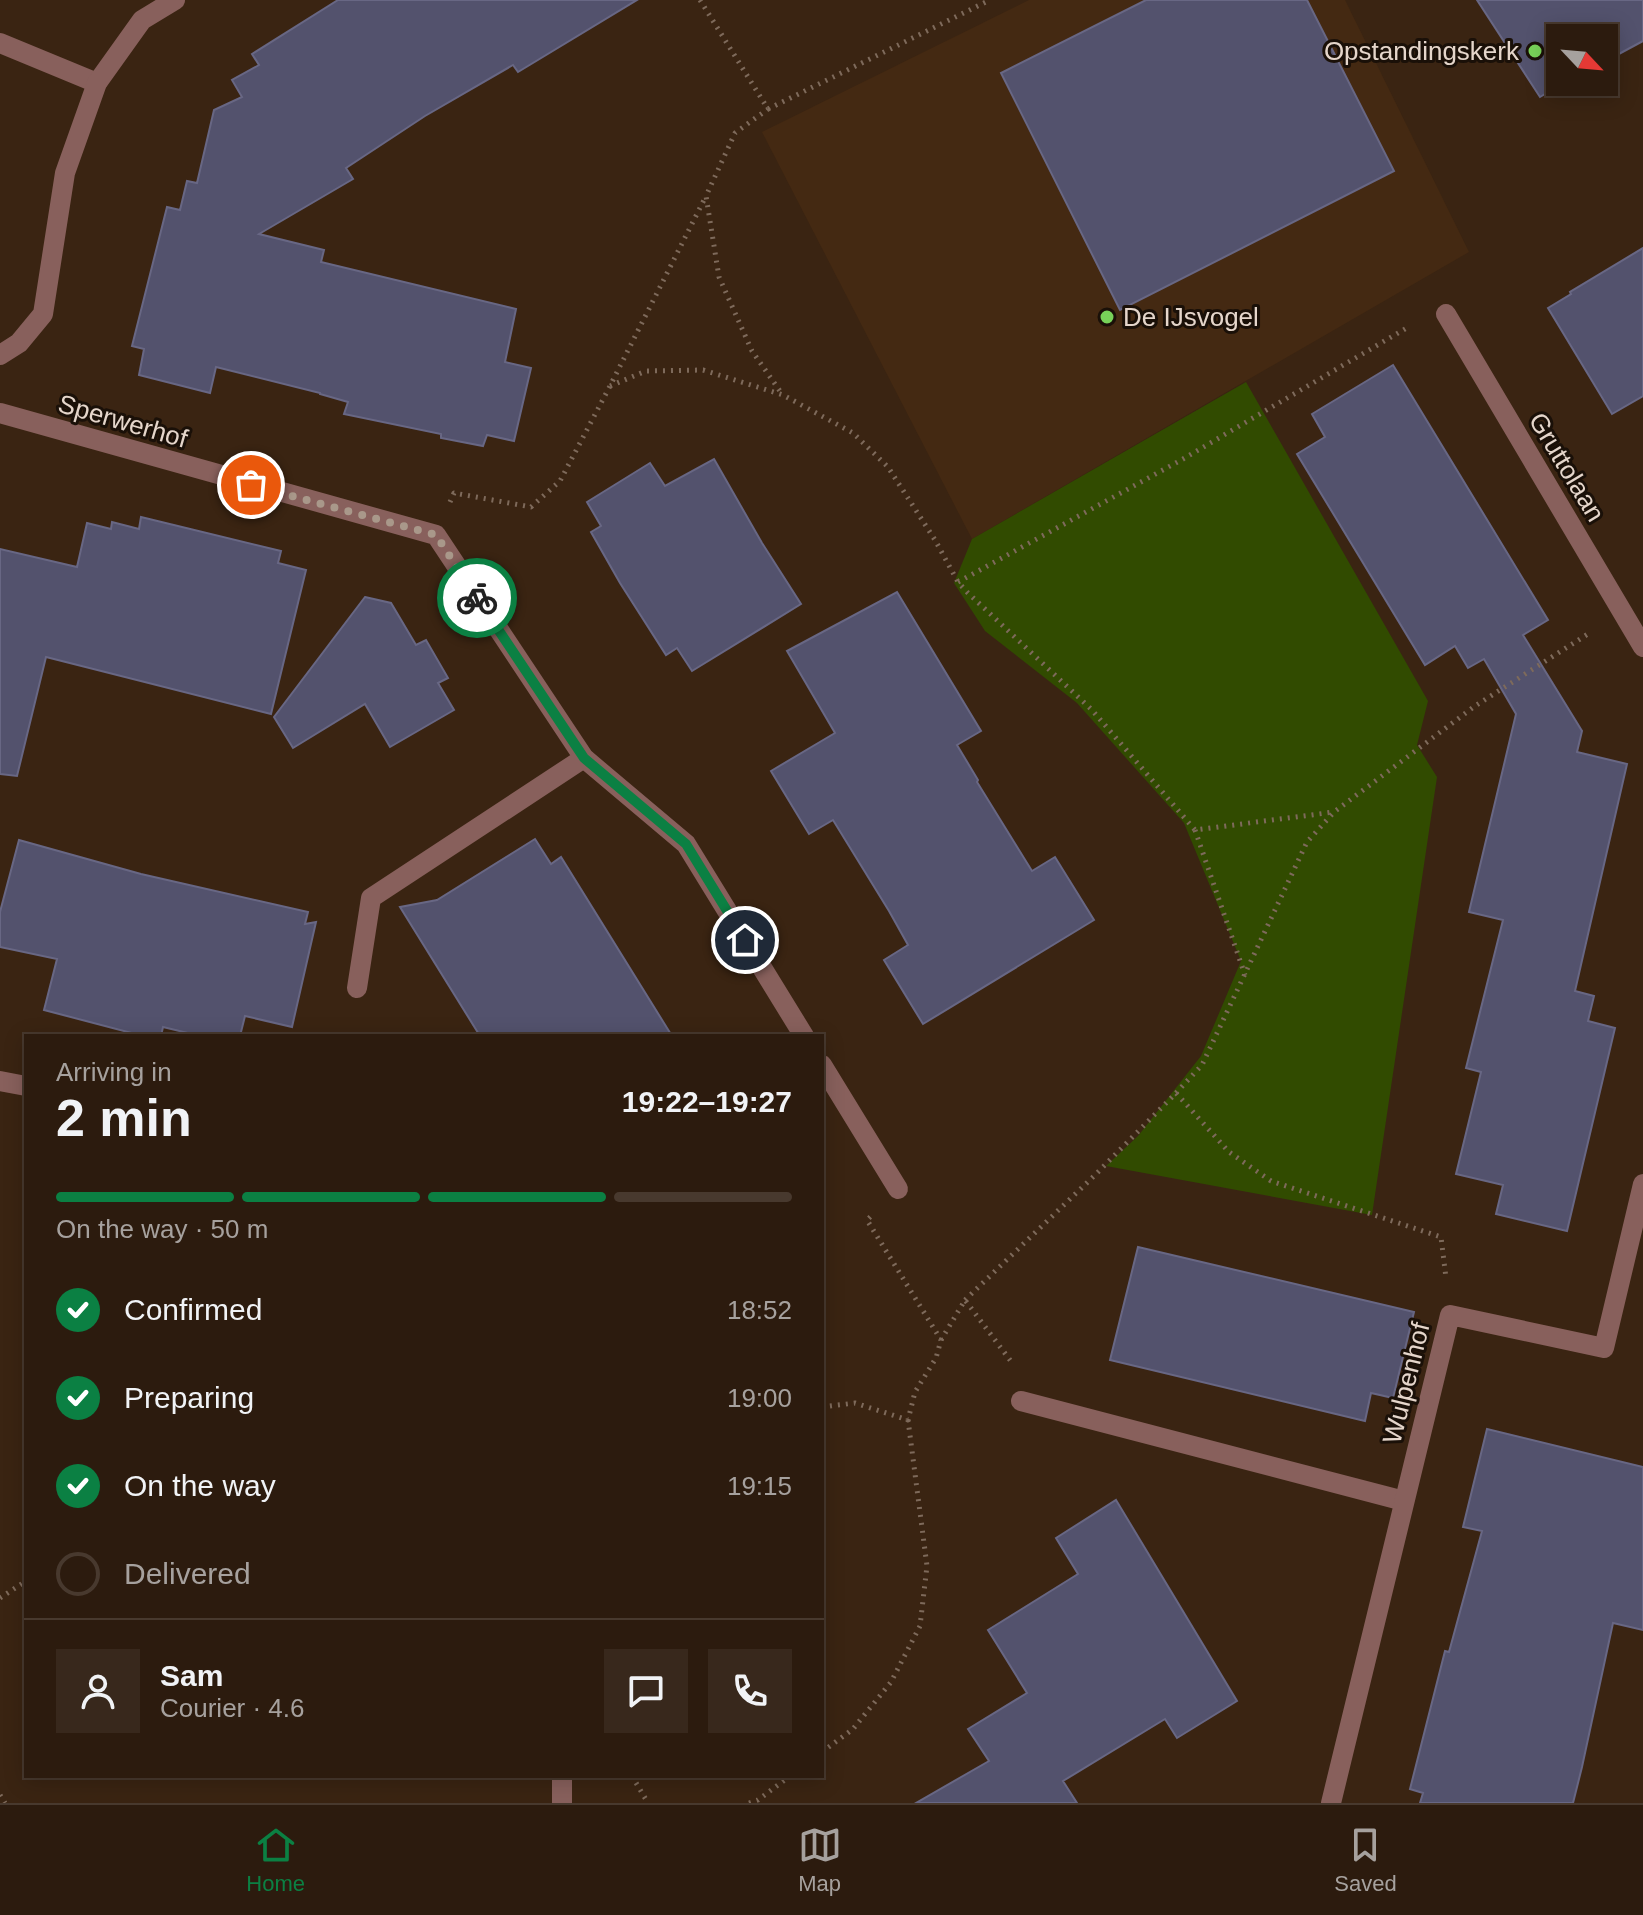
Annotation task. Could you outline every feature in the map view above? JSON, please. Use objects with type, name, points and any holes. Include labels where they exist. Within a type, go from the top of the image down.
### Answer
[{"type":"street","points":[[0,355],[19,343],[43,314],[65,173],[97,83],[142,20],[175,0]]},
{"type":"street","points":[[0,43],[97,83]]},
{"type":"street","name":"Gruttolaan","points":[[1446,314],[1643,647]]},
{"type":"street","name":"Sperwerhof","points":[[0,413],[436,535]]},
{"type":"street","points":[[436,535],[584,758],[686,844],[803,1034]]},
{"type":"street","points":[[357,988],[371,898],[584,758]]},
{"type":"street","points":[[824,1068],[898,1189]]},
{"type":"street","points":[[0,1081],[24,1086]]},
{"type":"street","name":"Wulpenhof","points":[[1331,1803],[1450,1315],[1604,1348],[1643,1184]]},
{"type":"street","points":[[1021,1401],[1404,1501]]},
{"type":"street","points":[[562,1778],[562,1803]]},
{"type":"path","points":[[700,0],[768,109]]},
{"type":"path","points":[[436,535],[454,493],[531,507],[560,481],[735,133],[768,109],[990,0]]},
{"type":"path","points":[[706,196],[719,277],[752,351],[783,395]]},
{"type":"path","points":[[958,582],[1183,459],[1426,317],[1446,314]]},
{"type":"path","points":[[610,386],[646,371],[703,370],[783,395],[853,433],[888,467],[958,582],[1092,710],[1195,830],[1245,975]]},
{"type":"path","points":[[824,1751],[853,1729],[891,1682],[920,1626],[927,1566],[908,1420],[915,1392],[965,1300],[1094,1176],[1202,1065],[1307,842],[1334,812],[1475,706],[1622,612]]},
{"type":"path","points":[[1195,830],[1334,812]]},
{"type":"path","points":[[1176,1093],[1229,1152],[1271,1181],[1441,1237],[1450,1315]]},
{"type":"path","points":[[898,1189],[867,1220],[941,1340]]},
{"type":"path","points":[[965,1300],[1012,1361],[1021,1401]]},
{"type":"path","points":[[824,1407],[855,1403],[908,1420]]},
{"type":"path","points":[[0,1598],[24,1582]]},
{"type":"path","points":[[633,1778],[648,1803]]},
{"type":"path","points":[[749,1803],[758,1800],[787,1778]]},
{"type":"path","points":[[0,1795],[5,1803]]},
{"type":"shaded area","name":"De IJsvogel","points":[[1029,0],[1345,0],[1469,252],[972,539],[762,132]]},
{"type":"green space","points":[[1246,382],[1428,701],[1417,745],[1437,777],[1372,1215],[1106,1166],[1138,1136],[1201,1056],[1241,961],[1184,823],[1077,703],[985,631],[954,583],[972,539]]},
{"type":"building","points":[[338,0],[637,0],[518,72],[513,65],[425,116],[346,168],[353,179],[259,234],[324,250],[321,262],[516,309],[505,362],[531,368],[514,441],[487,435],[483,446],[344,414],[348,402],[216,367],[210,393],[139,375],[144,349],[132,346],[167,207],[180,210],[187,181],[197,183],[214,110],[242,97],[232,80],[259,65],[252,54]]},
{"type":"building","points":[[1146,0],[1307,0],[1394,171],[1120,310],[1001,73]]},
{"type":"building","name":"Opstandingskerk","points":[[1477,0],[1643,0],[1643,41],[1618,54],[1618,24],[1546,24],[1546,93],[1540,97]]},
{"type":"building","points":[[1643,248],[1643,396],[1612,414],[1548,308]]},
{"type":"building","points":[[1393,365],[1548,620],[1523,635],[1582,731],[1577,752],[1627,764],[1575,991],[1594,996],[1588,1021],[1615,1028],[1567,1231],[1496,1214],[1503,1185],[1456,1174],[1481,1072],[1466,1068],[1503,920],[1469,912],[1516,714],[1484,659],[1468,668],[1455,646],[1425,665],[1297,454],[1325,437],[1312,414]]},
{"type":"building","points":[[714,459],[801,604],[692,671],[677,648],[666,655],[620,583],[591,532],[601,526],[587,502],[650,463],[665,486]]},
{"type":"building","points":[[141,517],[281,551],[278,563],[306,570],[271,714],[46,657],[17,776],[0,774],[0,549],[77,567],[87,523],[111,529],[112,522],[139,529]]},
{"type":"building","points":[[897,592],[981,731],[957,745],[977,782],[1032,871],[1055,857],[1094,920],[923,1024],[884,960],[908,945],[889,911],[833,820],[809,834],[771,771],[835,733],[787,651]]},
{"type":"building","points":[[365,597],[391,603],[416,645],[426,640],[448,678],[438,683],[454,710],[390,747],[365,704],[293,748],[274,717]]},
{"type":"building","points":[[535,839],[551,864],[561,857],[671,1034],[479,1034],[400,907],[437,900]]},
{"type":"building","points":[[19,840],[141,874],[308,912],[305,924],[316,922],[292,1027],[245,1016],[240,1034],[192,1034],[163,1027],[161,1034],[135,1034],[44,1010],[57,959],[0,947],[0,912]]},
{"type":"building","points":[[1138,1247],[1414,1312],[1393,1398],[1371,1393],[1365,1421],[1110,1360]]},
{"type":"building","points":[[1487,1429],[1643,1467],[1643,1630],[1613,1623],[1573,1803],[1420,1803],[1423,1793],[1410,1789],[1445,1651],[1449,1652],[1482,1531],[1463,1527]]},
{"type":"building","points":[[1116,1500],[1237,1701],[1177,1738],[1165,1719],[1063,1781],[1077,1803],[916,1803],[989,1761],[968,1729],[1027,1693],[988,1630],[1078,1574],[1056,1538]]},
{"type":"way so far","points":[[251,485],[436,535],[477,598]]},
{"type":"place","name":"Opstandingskerk","points":[[1535,51]]},
{"type":"place","name":"De IJsvogel","points":[[1107,317]]},
{"type":"route","points":[[477,598],[584,758],[686,844],[745,940]]}]
